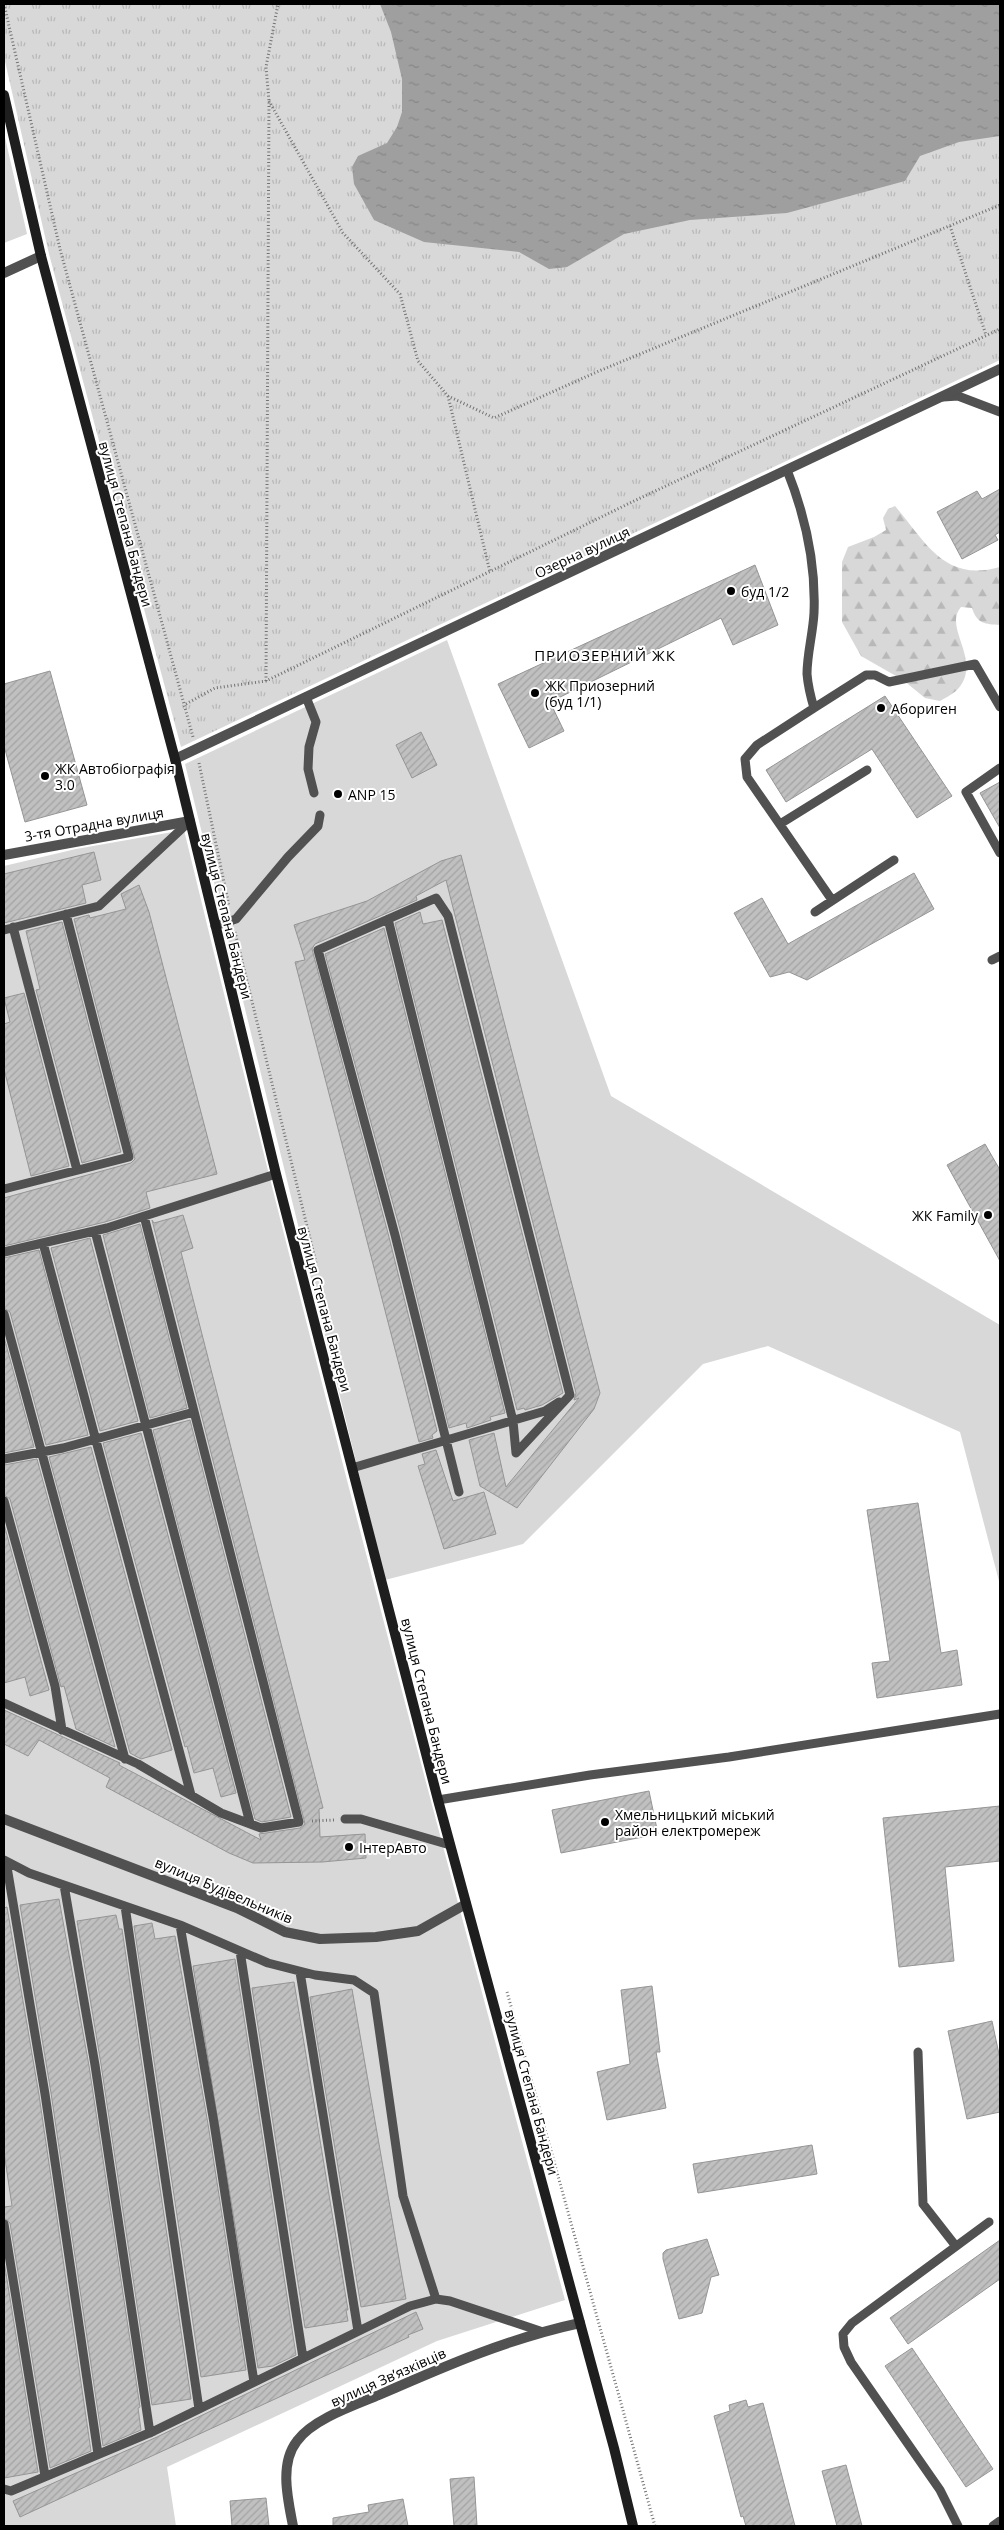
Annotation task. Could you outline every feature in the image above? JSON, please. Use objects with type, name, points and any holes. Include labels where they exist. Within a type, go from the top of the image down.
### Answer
[{"type":"main road","name":"вулиця Степана Бандери","points":[[4,95],[40,256],[175,759],[276,1174],[352,1468],[438,1800],[633,2526]]},
{"type":"street","points":[[4,273],[40,256]]},
{"type":"street","name":"Озерна вулиця","points":[[175,759],[1000,369]]},
{"type":"street","name":"3-тя Отрадна вулиця","points":[[4,855],[190,821]]},
{"type":"street","name":"вулиця Будівельників","points":[[4,1819],[238,1908],[285,1932],[320,1939],[376,1937],[418,1931],[466,1904]]},
{"type":"street","name":"вулиця Звʼязківців","points":[[293,2526],[287,2494],[288,2464],[296,2442],[310,2428],[344,2410],[465,2358],[540,2332],[580,2323]]},
{"type":"lane","points":[[940,398],[958,396],[1000,412]]},
{"type":"lane","points":[[787,470],[799,499],[807,530],[812,566],[814,612],[807,675],[814,708]]},
{"type":"lane","points":[[832,900],[747,776],[744,759],[757,745],[866,675],[875,675],[889,682],[975,664],[1000,708]]},
{"type":"lane","points":[[306,697],[316,722],[309,747],[308,768],[314,793]]},
{"type":"lane","points":[[1000,768],[966,792],[1000,853]]},
{"type":"lane","points":[[780,824],[867,770]]},
{"type":"lane","points":[[215,926],[236,919],[288,856],[318,826],[320,815]]},
{"type":"lane","points":[[76,1170],[8,929],[99,906],[190,821]]},
{"type":"lane","points":[[815,912],[894,860]]},
{"type":"lane","points":[[459,1492],[395,1235],[318,950],[436,898],[448,916],[570,1395]]},
{"type":"lane","points":[[5,1186],[128,1157],[66,914]]},
{"type":"lane","points":[[388,919],[513,1421],[516,1453],[570,1395]]},
{"type":"lane","points":[[4,1252],[96,1231],[276,1174]]},
{"type":"lane","points":[[4,1703],[126,1759],[221,1813],[261,1828],[299,1822],[144,1216]]},
{"type":"lane","points":[[96,1231],[250,1824]]},
{"type":"lane","points":[[43,1243],[191,1795]]},
{"type":"lane","points":[[4,1314],[126,1759]]},
{"type":"lane","points":[[352,1468],[545,1411],[570,1395]]},
{"type":"lane","points":[[4,1459],[95,1440],[194,1412]]},
{"type":"lane","points":[[4,1501],[55,1686],[62,1730]]},
{"type":"lane","points":[[438,1800],[590,1775],[729,1757],[1000,1714]]},
{"type":"lane","points":[[345,1819],[361,1819],[450,1845]]},
{"type":"lane","points":[[5,1860],[29,1873],[180,1925],[268,1963],[300,1972],[354,1980],[374,1993],[403,2196],[436,2300]]},
{"type":"lane","points":[[5,1860],[45,2094],[98,2454]]},
{"type":"lane","points":[[64,1885],[95,2064],[150,2433]]},
{"type":"lane","points":[[125,1906],[199,2409]]},
{"type":"lane","points":[[180,1925],[214,2123],[254,2382]]},
{"type":"lane","points":[[240,1951],[303,2358]]},
{"type":"lane","points":[[300,1972],[358,2331]]},
{"type":"lane","points":[[918,2052],[923,2204],[955,2246]]},
{"type":"lane","points":[[958,2526],[940,2490],[851,2362],[844,2348],[843,2334],[852,2323],[989,2222]]},
{"type":"lane","points":[[4,2224],[45,2476]]},
{"type":"lane","points":[[4,2489],[11,2491],[150,2433],[410,2306],[436,2300],[450,2300],[540,2332]]},
{"type":"lane","points":[[993,2526],[1000,2521]]},
{"type":"path","points":[[4,4],[60,249],[186,704],[232,920],[318,1271]]},
{"type":"path","points":[[266,681],[269,101],[266,67],[278,4]]},
{"type":"path","points":[[269,101],[342,233],[400,294],[418,361],[448,396],[494,418],[600,371],[1000,205]]},
{"type":"path","points":[[950,226],[986,335]]},
{"type":"path","points":[[186,704],[216,688],[266,681],[1000,329]]},
{"type":"path","points":[[448,396],[490,572]]},
{"type":"path","points":[[299,1822],[345,1819]]},
{"type":"path","points":[[504,1983],[656,2526]]},
{"type":"green space","points":[[4,4],[1000,4],[1000,360],[181,747],[49,254],[4,57]]},
{"type":"green space","points":[[4,133],[27,234],[4,243]]},
{"type":"green space","points":[[895,506],[927,545],[950,564],[964,569],[981,570],[1000,567],[1000,625],[982,622],[976,617],[972,608],[961,607],[957,615],[956,625],[965,657],[966,669],[964,680],[956,691],[940,701],[925,698],[903,680],[861,656],[842,622],[842,562],[848,547],[886,530],[883,518],[888,509]]},
{"type":"green space","points":[[447,640],[611,1096],[1000,1325],[1000,1585],[960,1432],[768,1346],[703,1364],[523,1544],[385,1580],[185,764]]},
{"type":"green space","points":[[184,830],[369,1566],[565,2300],[437,2341],[167,2467],[176,2526],[4,2526],[4,866],[76,849]]},
{"type":"water","points":[[380,4],[1000,4],[1000,136],[959,142],[920,156],[905,181],[787,213],[690,220],[624,234],[567,267],[549,269],[519,252],[424,242],[374,220],[354,184],[352,167],[358,156],[387,143],[397,127],[402,112],[402,79],[391,32]]},
{"type":"building","points":[[1000,489],[1000,532],[995,535],[998,540],[962,559],[937,512],[977,491],[982,499]]},
{"type":"building","points":[[755,565],[778,625],[733,645],[721,618],[550,702],[564,731],[529,748],[498,684]]},
{"type":"building","name":"ЖК Автобіографія 3.0","points":[[50,671],[87,805],[25,822],[4,746],[4,684]]},
{"type":"building","points":[[885,696],[952,796],[917,818],[872,749],[786,802],[766,770]]},
{"type":"building","points":[[421,732],[437,765],[412,778],[396,745]]},
{"type":"building","points":[[1000,782],[1000,828],[980,793]]},
{"type":"building","points":[[94,852],[101,880],[82,885],[86,903],[4,923],[4,874]]},
{"type":"building","points":[[461,855],[600,1393],[594,1409],[517,1508],[480,1486],[469,1440],[494,1433],[506,1487],[579,1398],[574,1400],[576,1393],[446,880],[416,896],[417,900],[315,944],[312,949],[389,1237],[437,1431],[432,1435],[433,1438],[419,1442],[295,962],[305,960],[294,925],[367,901],[441,861]]},
{"type":"building","points":[[914,873],[934,909],[807,980],[789,972],[770,977],[734,913],[762,898],[788,944]]},
{"type":"building","points":[[139,885],[149,912],[217,1174],[146,1192],[150,1208],[105,1222],[4,1246],[4,1198],[131,1163],[135,1159],[74,919],[89,915],[90,918],[126,909],[121,894]]},
{"type":"building","points":[[420,912],[423,924],[442,920],[563,1393],[542,1405],[525,1410],[524,1408],[517,1410],[395,923]]},
{"type":"building","points":[[62,922],[121,1152],[82,1163],[36,990],[40,989],[26,931]]},
{"type":"building","points":[[384,928],[505,1413],[490,1417],[491,1420],[467,1428],[466,1423],[449,1428],[401,1233],[325,954]]},
{"type":"building","points":[[24,993],[69,1166],[31,1176],[4,1069],[4,1024],[10,1022],[4,998]]},
{"type":"building","name":"ЖК Family","points":[[985,1144],[1000,1170],[1000,1261],[947,1165]]},
{"type":"building","points":[[183,1215],[193,1248],[181,1252],[323,1808],[319,1809],[320,1837],[365,1834],[366,1858],[322,1862],[253,1863],[229,1853],[106,1787],[110,1778],[39,1740],[28,1756],[4,1744],[4,1710],[120,1763],[119,1765],[261,1840],[259,1834],[300,1828],[305,1824],[152,1220],[154,1223]]},
{"type":"building","points":[[140,1224],[187,1408],[150,1418],[103,1235]]},
{"type":"building","points":[[90,1238],[138,1421],[100,1431],[51,1248]]},
{"type":"building","points":[[39,1250],[88,1435],[46,1445],[10,1312],[4,1308],[4,1258]]},
{"type":"building","points":[[4,1337],[34,1447],[4,1453]]},
{"type":"building","points":[[190,1420],[291,1817],[262,1822],[255,1819],[153,1430]]},
{"type":"building","points":[[141,1433],[236,1793],[221,1797],[213,1768],[194,1773],[187,1746],[185,1747],[103,1443]]},
{"type":"building","points":[[91,1447],[172,1750],[141,1759],[130,1753],[49,1457]]},
{"type":"building","points":[[436,1450],[453,1501],[484,1492],[496,1534],[444,1549],[418,1466],[425,1464],[422,1454]]},
{"type":"building","points":[[37,1459],[115,1747],[76,1729],[64,1686],[61,1687],[10,1499],[4,1495],[4,1465]]},
{"type":"building","points":[[918,1503],[941,1653],[957,1650],[962,1685],[877,1698],[872,1663],[890,1661],[867,1510]]},
{"type":"building","points":[[4,1524],[49,1690],[30,1696],[25,1677],[4,1683]]},
{"type":"building","points":[[649,1791],[658,1834],[561,1853],[552,1810]]},
{"type":"building","points":[[1000,1806],[1000,1861],[945,1867],[954,1961],[899,1967],[883,1818]]},
{"type":"building","points":[[59,1899],[89,2066],[140,2407],[138,2408],[141,2430],[103,2446],[51,2093],[20,1905]]},
{"type":"building","points":[[7,1907],[39,2095],[91,2451],[50,2468],[10,2223],[4,2218],[4,2207],[12,2206],[4,2152],[4,1908]]},
{"type":"building","points":[[116,1915],[119,1929],[122,1929],[191,2399],[152,2405],[101,2064],[77,1921]]},
{"type":"building","points":[[152,1923],[155,1939],[175,1936],[208,2124],[246,2370],[201,2377],[134,1926]]},
{"type":"building","points":[[235,1959],[296,2355],[273,2366],[258,2368],[193,1966]]},
{"type":"building","points":[[294,1982],[348,2310],[346,2310],[348,2321],[305,2328],[252,1988]]},
{"type":"building","points":[[652,1986],[660,2052],[656,2052],[666,2108],[607,2120],[597,2072],[630,2064],[621,1990]]},
{"type":"building","points":[[352,1989],[406,2299],[361,2307],[310,1997]]},
{"type":"building","points":[[992,2021],[1000,2059],[1000,2112],[967,2119],[948,2031]]},
{"type":"building","points":[[812,2145],[817,2174],[698,2193],[693,2164]]},
{"type":"building","points":[[707,2239],[719,2275],[711,2277],[702,2313],[679,2319],[663,2253],[666,2250]]},
{"type":"building","points":[[1000,2240],[1000,2279],[908,2344],[890,2318]]},
{"type":"building","points":[[4,2261],[38,2472],[4,2478]]},
{"type":"building","points":[[416,2312],[423,2329],[408,2335],[409,2337],[20,2517],[13,2501],[157,2437]]},
{"type":"building","points":[[912,2348],[993,2469],[966,2487],[885,2366]]},
{"type":"building","points":[[746,2400],[748,2407],[763,2403],[795,2526],[746,2526],[743,2516],[741,2517],[714,2416],[730,2411],[729,2405]]},
{"type":"building","points":[[846,2465],[862,2526],[837,2526],[822,2471]]},
{"type":"building","points":[[474,2477],[477,2526],[454,2526],[450,2479]]},
{"type":"building","points":[[266,2498],[269,2526],[232,2526],[230,2501]]},
{"type":"building","points":[[403,2499],[408,2526],[333,2526],[333,2518],[369,2512],[368,2505]]},
{"type":"place","name":"буд 1/2","points":[[731,591]]},
{"type":"place","name":"ЖК Приозерний (буд 1/1)","points":[[535,693]]},
{"type":"place","name":"Абориген","points":[[881,708]]},
{"type":"place","name":"ЖК Автобіографія 3.0","points":[[45,776]]},
{"type":"place","name":"ANP 15","points":[[338,794]]},
{"type":"place","name":"ЖК Family","points":[[988,1215]]},
{"type":"place","name":"Хмельницький міський район електромереж","points":[[605,1822]]},
{"type":"place","name":"ІнтерАвто","points":[[349,1847]]},
{"type":"district","name":"ПРИОЗЕРНИЙ ЖК","points":[[605,655]]}]
